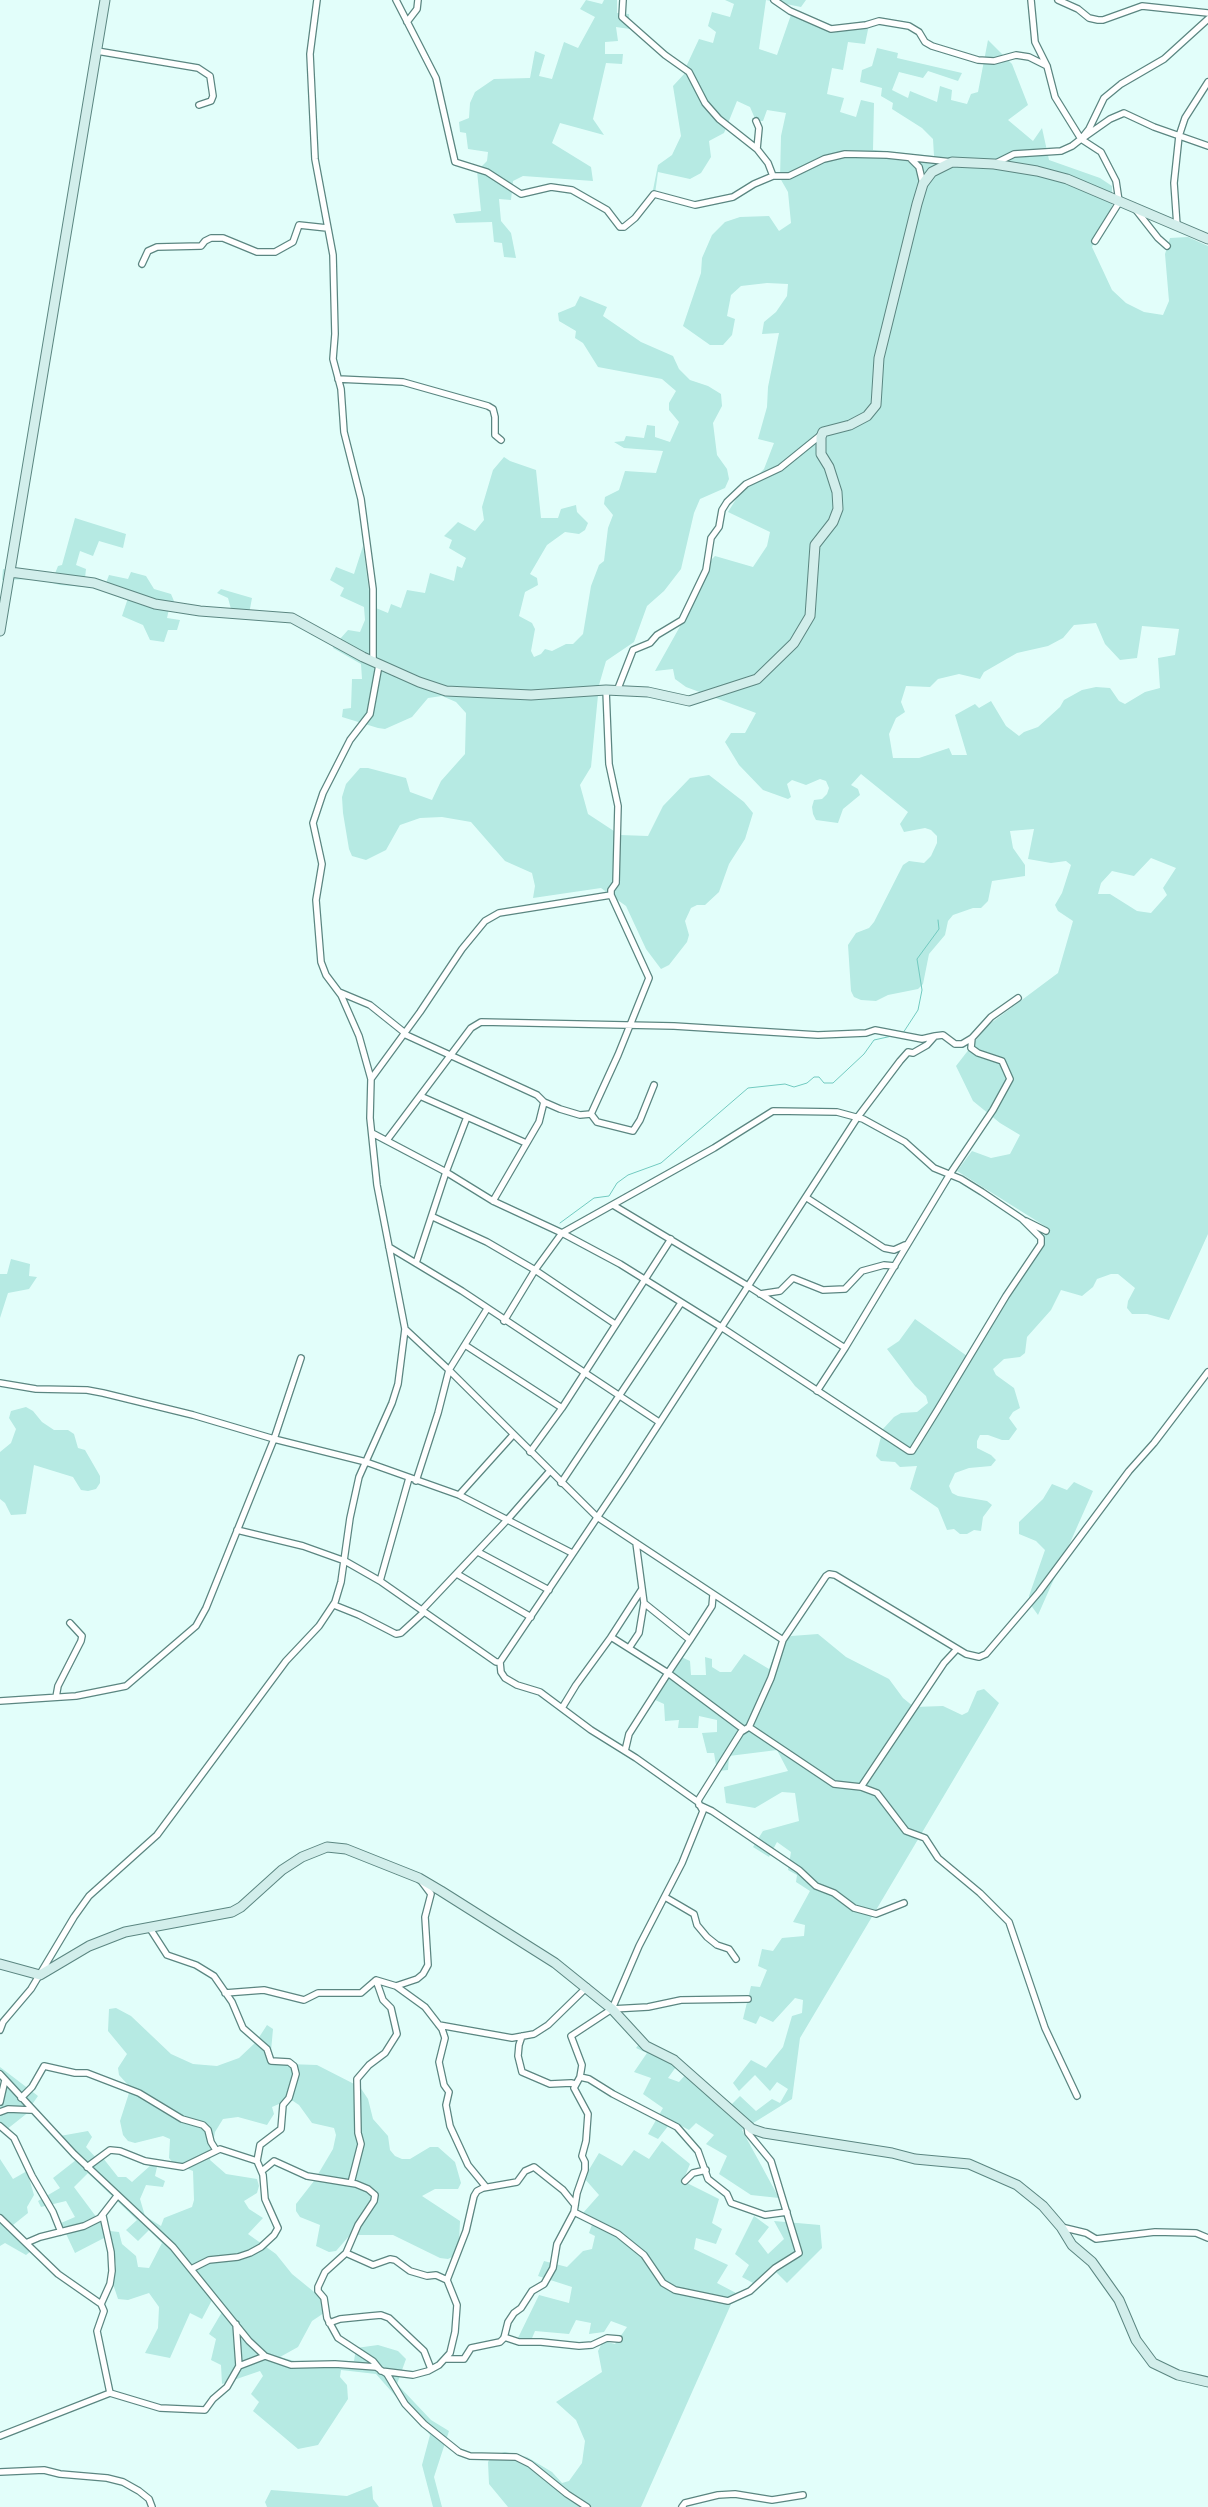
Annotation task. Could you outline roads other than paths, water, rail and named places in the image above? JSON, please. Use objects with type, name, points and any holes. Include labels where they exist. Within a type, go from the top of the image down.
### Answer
[{"type":"street","points":[[0,631],[105,0]]},
{"type":"street","points":[[0,2030],[3,2022],[18,2007],[40,1975],[74,1917],[89,1896],[157,1835],[286,1661],[319,1626],[334,1605],[345,1561],[350,1518],[360,1477],[392,1403],[398,1384],[405,1329],[377,1185],[372,1133],[371,1079],[359,1036],[339,992],[326,974],[322,962],[316,900],[322,864],[313,823],[323,793],[350,740],[370,714],[376,663],[373,589],[359,492],[344,432],[338,379],[333,359],[334,273],[315,160],[310,54],[317,0]]},
{"type":"street","points":[[396,0],[436,78],[455,162],[486,172],[521,194],[551,187],[572,190],[607,210],[619,226],[624,228],[654,194],[695,205],[737,196],[754,184],[773,176],[789,176],[824,159],[852,153],[994,164],[1037,171],[1067,179],[1208,239]]},
{"type":"street","points":[[408,22],[417,9],[418,0]]},
{"type":"street","points":[[622,0],[622,17],[665,54],[690,72],[705,103],[719,119],[757,149],[768,163],[773,176]]},
{"type":"street","points":[[774,0],[790,10],[831,29],[866,25],[879,20],[909,26],[919,32],[925,42],[932,46],[978,60],[994,61],[1002,57],[1016,55],[1029,57],[1047,66]]},
{"type":"street","points":[[1031,0],[1035,42],[1047,66],[1055,97],[1081,139],[1100,152],[1116,180],[1120,201],[1095,241]]},
{"type":"street","points":[[1058,0],[1078,8],[1089,18],[1098,20],[1103,20],[1143,3],[1208,13]]},
{"type":"street","points":[[1081,139],[1104,98],[1121,84],[1164,60],[1208,19]]},
{"type":"street","points":[[97,51],[198,68],[210,76],[213,96],[211,101],[199,105]]},
{"type":"street","points":[[1177,226],[1174,183],[1179,136],[1186,118],[1208,82]]},
{"type":"street","points":[[994,164],[1014,154],[1061,150],[1072,146],[1110,119],[1124,113],[1208,146]]},
{"type":"street","points":[[756,121],[760,128],[757,149]]},
{"type":"street","points":[[910,158],[919,167],[923,184]]},
{"type":"street","points":[[617,691],[634,650],[650,643],[657,635],[682,620],[706,570],[711,538],[719,527],[722,510],[727,502],[746,484],[780,468],[824,432],[850,425],[867,416],[876,405],[879,358],[923,184],[932,172],[952,162]]},
{"type":"street","points":[[1134,208],[1158,238],[1167,246]]},
{"type":"street","points":[[142,264],[148,251],[157,247],[201,246],[204,241],[211,238],[223,238],[256,252],[275,252],[294,242],[299,225],[327,228]]},
{"type":"street","points":[[338,379],[403,382],[488,406],[493,409],[495,417],[495,435],[501,440]]},
{"type":"street","points":[[10,572],[94,583],[155,604],[200,611],[292,618],[376,663],[419,682],[449,691],[530,695],[606,690],[648,692],[690,701],[753,681],[794,643],[812,611],[815,545],[833,522],[838,509],[837,492],[820,450],[824,432]]},
{"type":"street","points":[[591,1114],[649,978],[611,895],[611,890],[616,883],[618,806],[609,764],[606,690]]},
{"type":"street","points":[[371,1079],[462,949],[478,929],[492,916],[521,908],[611,895]]},
{"type":"street","points":[[339,992],[370,1005],[405,1033],[537,1096],[544,1102],[573,1114],[591,1114]]},
{"type":"street","points":[[387,1140],[471,1028],[481,1022],[629,1025],[818,1035],[866,1033],[875,1030],[922,1039],[943,1035],[955,1044],[962,1044],[972,1038],[991,1018],[1018,998]]},
{"type":"street","points":[[904,1902],[876,1914],[854,1908],[834,1893],[816,1886],[799,1870],[698,1803],[540,1692],[517,1686],[505,1678],[501,1672],[500,1662],[807,1198],[857,1118],[900,1060],[908,1052],[913,1053],[927,1045],[935,1036]]},
{"type":"street","points":[[817,1391],[950,1174],[993,1110],[1010,1079],[1002,1061],[978,1053],[971,1048],[972,1038]]},
{"type":"street","points":[[591,1114],[597,1122],[633,1131],[640,1120],[654,1085]]},
{"type":"street","points":[[420,1096],[526,1143]]},
{"type":"street","points":[[493,1201],[539,1122],[544,1102]]},
{"type":"street","points":[[504,1321],[534,1270],[562,1233],[706,1152],[773,1111],[837,1112],[857,1118],[905,1142],[934,1168],[950,1174],[1022,1219],[1046,1231]]},
{"type":"street","points":[[416,1263],[433,1217],[446,1172],[467,1117]]},
{"type":"street","points":[[372,1133],[446,1172],[493,1201],[604,1254],[644,1281],[721,1327],[907,1450],[912,1451],[1041,1244],[1042,1238],[1022,1219]]},
{"type":"street","points":[[807,1198],[884,1248],[894,1250],[903,1247],[910,1240]]},
{"type":"street","points":[[613,1205],[748,1286],[845,1348]]},
{"type":"street","points":[[433,1217],[487,1242],[534,1270],[615,1324]]},
{"type":"street","points":[[530,1452],[562,1408],[671,1239]]},
{"type":"street","points":[[389,1247],[585,1372],[618,1397],[659,1422]]},
{"type":"street","points":[[760,1294],[780,1291],[792,1278],[823,1290],[845,1289],[862,1271],[884,1265],[895,1266]]},
{"type":"street","points":[[561,1483],[681,1303]]},
{"type":"street","points":[[416,1481],[438,1413],[449,1370],[487,1309]]},
{"type":"street","points":[[405,1329],[449,1370],[597,1518],[713,1595],[779,1636],[782,1640]]},
{"type":"street","points":[[465,1345],[562,1408]]},
{"type":"street","points":[[0,1701],[76,1696],[126,1686],[194,1629],[206,1608],[274,1439],[300,1358]]},
{"type":"street","points":[[698,1803],[746,1728],[771,1678],[782,1640],[829,1574],[886,1605],[958,1649],[978,1657],[986,1654],[992,1649],[1208,1372]]},
{"type":"street","points":[[0,1383],[36,1389],[87,1390],[103,1393],[237,1426],[274,1439],[366,1462],[458,1495],[572,1553]]},
{"type":"street","points":[[458,1495],[513,1434]]},
{"type":"street","points":[[334,1605],[359,1615],[396,1634],[401,1633],[508,1520],[549,1472]]},
{"type":"street","points":[[380,1581],[410,1478]]},
{"type":"street","points":[[237,1530],[302,1546],[345,1561],[380,1581],[496,1662],[500,1662]]},
{"type":"street","points":[[629,1648],[640,1628],[644,1604],[636,1543]]},
{"type":"street","points":[[478,1552],[549,1590]]},
{"type":"street","points":[[457,1574],[531,1617]]},
{"type":"street","points":[[562,1708],[576,1685],[612,1637],[642,1589]]},
{"type":"street","points":[[626,1752],[629,1734],[712,1606],[713,1595]]},
{"type":"street","points":[[644,1604],[690,1640]]},
{"type":"street","points":[[56,1697],[58,1686],[82,1636],[70,1623]]},
{"type":"street","points":[[612,1637],[668,1673],[746,1728],[834,1784],[861,1787],[877,1793],[906,1831],[925,1838],[938,1858],[980,1893],[1008,1922],[1044,2028],[1077,2096]]},
{"type":"street","points":[[861,1787],[944,1663],[958,1649]]},
{"type":"street","points":[[612,2009],[639,1946],[665,1897],[701,1818],[703,1811],[698,1803]]},
{"type":"street","points":[[0,1964],[40,1975],[89,1946],[125,1932],[236,1910],[282,1870],[302,1857],[327,1847],[346,1849],[419,1878],[475,1911],[587,1987],[612,2009],[646,2046],[674,2060],[747,2125],[758,2131],[893,2154],[917,2160],[977,2166],[1017,2185],[1042,2206],[1061,2227],[1072,2245],[1091,2261],[1119,2300],[1136,2340],[1153,2363],[1178,2375],[1208,2382]]},
{"type":"street","points":[[396,1986],[417,1979],[423,1974],[428,1965],[425,1917],[431,1894],[419,1878]]},
{"type":"street","points":[[665,1897],[694,1914],[697,1925],[707,1937],[717,1945],[729,1949],[736,1959]]},
{"type":"street","points":[[149,1927],[167,1955],[207,1970],[214,1976],[232,2002],[243,2028],[267,2049],[271,2061],[289,2062],[294,2066],[296,2074],[289,2098],[284,2105],[281,2129],[260,2145],[257,2161],[262,2171],[265,2200],[278,2228],[274,2235],[250,2253],[238,2258],[209,2260],[191,2269]]},
{"type":"street","points":[[225,1993],[264,1990],[304,2000],[318,1993],[361,1993],[376,1980]]},
{"type":"street","points":[[376,1980],[396,1986],[425,2007],[440,2025],[445,2038],[439,2062],[444,2085],[449,2092],[446,2105],[450,2126],[468,2164],[486,2187]]},
{"type":"street","points":[[351,2183],[361,2144],[358,2133],[357,2079],[385,2053],[398,2034],[390,2008],[383,2000],[376,1980]]},
{"type":"street","points":[[440,2025],[512,2038],[534,2034],[548,2025],[587,1987]]},
{"type":"street","points":[[446,2359],[464,2359],[472,2348],[500,2342],[514,2313],[521,2308],[532,2291],[544,2284],[550,2275],[557,2244],[574,2212],[577,2193],[585,2170],[585,2162],[582,2156],[586,2141],[588,2114],[576,2094],[575,2084],[580,2076],[581,2060],[571,2041],[571,2036],[599,2015],[612,2009],[648,2007],[681,2000],[748,1999]]},
{"type":"street","points":[[522,2036],[518,2045],[518,2056],[522,2072],[550,2084],[571,2082],[575,2084]]},
{"type":"street","points":[[21,2098],[32,2087],[44,2066],[75,2073],[88,2073],[138,2093],[182,2119],[203,2125],[208,2130],[211,2142],[216,2150]]},
{"type":"street","points":[[0,2074],[31,2110],[87,2167],[173,2247],[236,2324],[265,2356],[292,2365],[363,2365],[413,2375],[431,2369],[446,2359],[450,2353],[457,2316],[457,2305],[446,2280],[436,2275],[427,2276],[410,2271],[394,2260],[390,2259],[373,2265],[346,2253]]},
{"type":"street","points":[[580,2076],[589,2078],[613,2094],[677,2127],[698,2151],[708,2179],[727,2194],[732,2203],[765,2216],[787,2212]]},
{"type":"street","points":[[0,2102],[5,2080]]},
{"type":"street","points":[[0,2112],[8,2109],[31,2110]]},
{"type":"street","points":[[574,2212],[618,2234],[644,2255],[662,2283],[675,2290],[728,2301],[750,2291],[775,2268],[799,2253],[770,2161],[748,2133],[747,2125]]},
{"type":"street","points":[[0,2126],[14,2138],[32,2176],[53,2212],[61,2232]]},
{"type":"street","points":[[87,2167],[110,2150],[120,2151],[145,2161],[183,2167],[216,2150],[230,2150],[257,2161]]},
{"type":"street","points":[[262,2171],[274,2161],[307,2176],[351,2183],[368,2188],[375,2195],[374,2201],[358,2225],[346,2253],[325,2272],[318,2287],[324,2298],[330,2323],[338,2338],[373,2361],[387,2374],[412,2411],[443,2441],[459,2452],[470,2456],[516,2457],[530,2464],[567,2494],[588,2507]]},
{"type":"street","points":[[446,2280],[466,2231],[474,2196],[478,2191],[486,2187],[517,2182],[525,2171],[534,2168],[563,2190],[576,2205]]},
{"type":"street","points":[[685,2181],[693,2172],[706,2170]]},
{"type":"street","points":[[26,2243],[40,2237],[84,2226],[103,2216],[117,2196]]},
{"type":"street","points":[[100,2304],[110,2284],[112,2271],[111,2252],[103,2216]]},
{"type":"street","points":[[0,2218],[58,2274],[100,2304],[104,2311],[97,2331],[110,2393]]},
{"type":"street","points":[[1061,2227],[1086,2233],[1096,2239],[1155,2232],[1196,2233],[1208,2238]]},
{"type":"street","points":[[330,2323],[340,2319],[381,2315],[389,2318],[424,2352],[431,2369]]},
{"type":"street","points":[[0,2436],[110,2393],[160,2408],[202,2410],[227,2387],[239,2366],[236,2324]]},
{"type":"street","points":[[504,2337],[519,2342],[579,2346],[592,2345],[607,2338],[619,2339]]},
{"type":"street","points":[[239,2366],[265,2356]]},
{"type":"street","points":[[0,2472],[44,2470],[60,2474],[108,2478],[123,2482],[139,2491],[149,2499],[152,2507]]},
{"type":"street","points":[[682,2507],[685,2504],[718,2495],[734,2494],[772,2500],[803,2494]]},
{"type":"waterway","points":[[903,1033],[918,1010],[922,990],[917,959],[939,929],[938,920]]},
{"type":"waterway","points":[[560,1223],[594,1198],[609,1196],[617,1183],[628,1175],[661,1163],[748,1088],[785,1084],[794,1087],[807,1083],[814,1077],[819,1077],[824,1083],[833,1083],[864,1054],[874,1040],[892,1036]]}]
